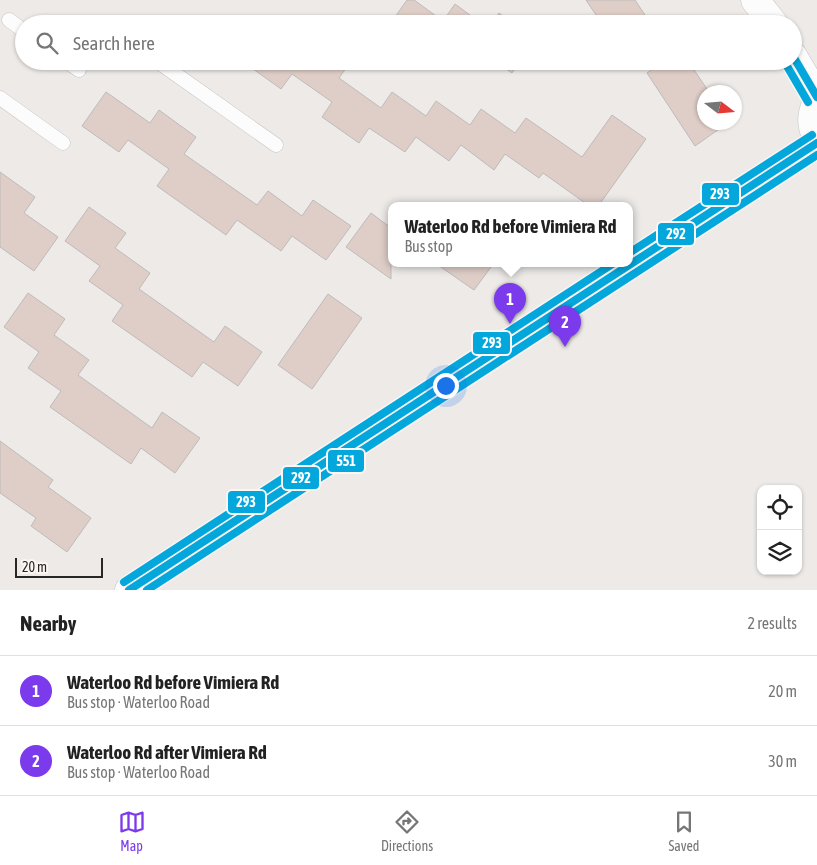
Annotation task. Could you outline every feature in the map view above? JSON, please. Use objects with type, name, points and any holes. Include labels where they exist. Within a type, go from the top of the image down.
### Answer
[{"type":"street","points":[[755,0],[767,15]]},
{"type":"street","points":[[802,55],[817,68]]},
{"type":"street","points":[[801,70],[817,99],[812,113],[812,128],[817,138]]},
{"type":"street","points":[[633,263],[817,143]]},
{"type":"street","points":[[129,590],[626,267]]},
{"type":"lane","points":[[9,20],[15,24]]},
{"type":"lane","points":[[169,70],[276,145]]},
{"type":"lane","points":[[0,98],[63,143]]},
{"type":"building","points":[[407,0],[414,0],[435,15],[396,15]]},
{"type":"building","points":[[586,0],[635,0],[645,15],[596,15]]},
{"type":"building","points":[[455,4],[470,15],[447,15]]},
{"type":"building","points":[[255,70],[345,70],[339,78],[381,108],[392,92],[426,116],[436,101],[470,125],[481,109],[515,133],[526,118],[582,157],[612,115],[646,139],[601,202],[584,202],[543,173],[539,178],[505,154],[494,170],[461,145],[449,161],[416,137],[405,152],[369,128],[359,143],[322,117],[332,102],[292,74],[281,89]]},
{"type":"building","points":[[651,70],[694,70],[704,85],[697,85],[697,130],[718,130],[695,146],[647,73]]},
{"type":"building","points":[[106,92],[150,123],[159,110],[196,137],[184,154],[257,205],[268,191],[302,216],[313,200],[351,226],[326,260],[292,236],[281,251],[237,220],[226,235],[157,186],[169,169],[128,140],[119,152],[82,126]]},
{"type":"building","points":[[0,172],[35,197],[24,213],[58,237],[34,271],[0,247]]},
{"type":"building","points":[[89,207],[126,233],[115,248],[150,273],[139,289],[214,342],[225,326],[262,352],[238,386],[203,362],[192,377],[112,321],[123,305],[89,281],[100,266],[65,241]]},
{"type":"building","points":[[371,213],[388,226],[388,267],[391,267],[391,279],[346,247]]},
{"type":"building","points":[[441,267],[491,267],[474,290]]},
{"type":"building","points":[[28,293],[65,319],[54,335],[89,360],[78,375],[152,428],[162,412],[200,438],[175,473],[141,448],[131,464],[50,407],[61,391],[28,368],[39,352],[4,327]]},
{"type":"building","points":[[328,294],[362,318],[312,389],[278,365]]},
{"type":"building","points":[[0,441],[53,480],[48,487],[91,518],[67,552],[31,526],[36,518],[0,493]]},
{"type":"transit line","name":"551","points":[[789,70],[808,102]]},
{"type":"transit line","name":"292","points":[[801,70],[817,97]]},
{"type":"transit line","name":"293","points":[[633,250],[812,135]]},
{"type":"transit line","name":"292","points":[[633,263],[817,143]]},
{"type":"transit line","name":"551","points":[[147,590],[817,155]]},
{"type":"transit line","name":"293","points":[[124,582],[608,267]]},
{"type":"transit line","name":"292","points":[[129,590],[626,267]]},
{"type":"place","name":"Waterloo Rd before Vimiera Rd","points":[[510,324]]},
{"type":"place","name":"Waterloo Rd after Vimiera Rd","points":[[565,347]]}]
